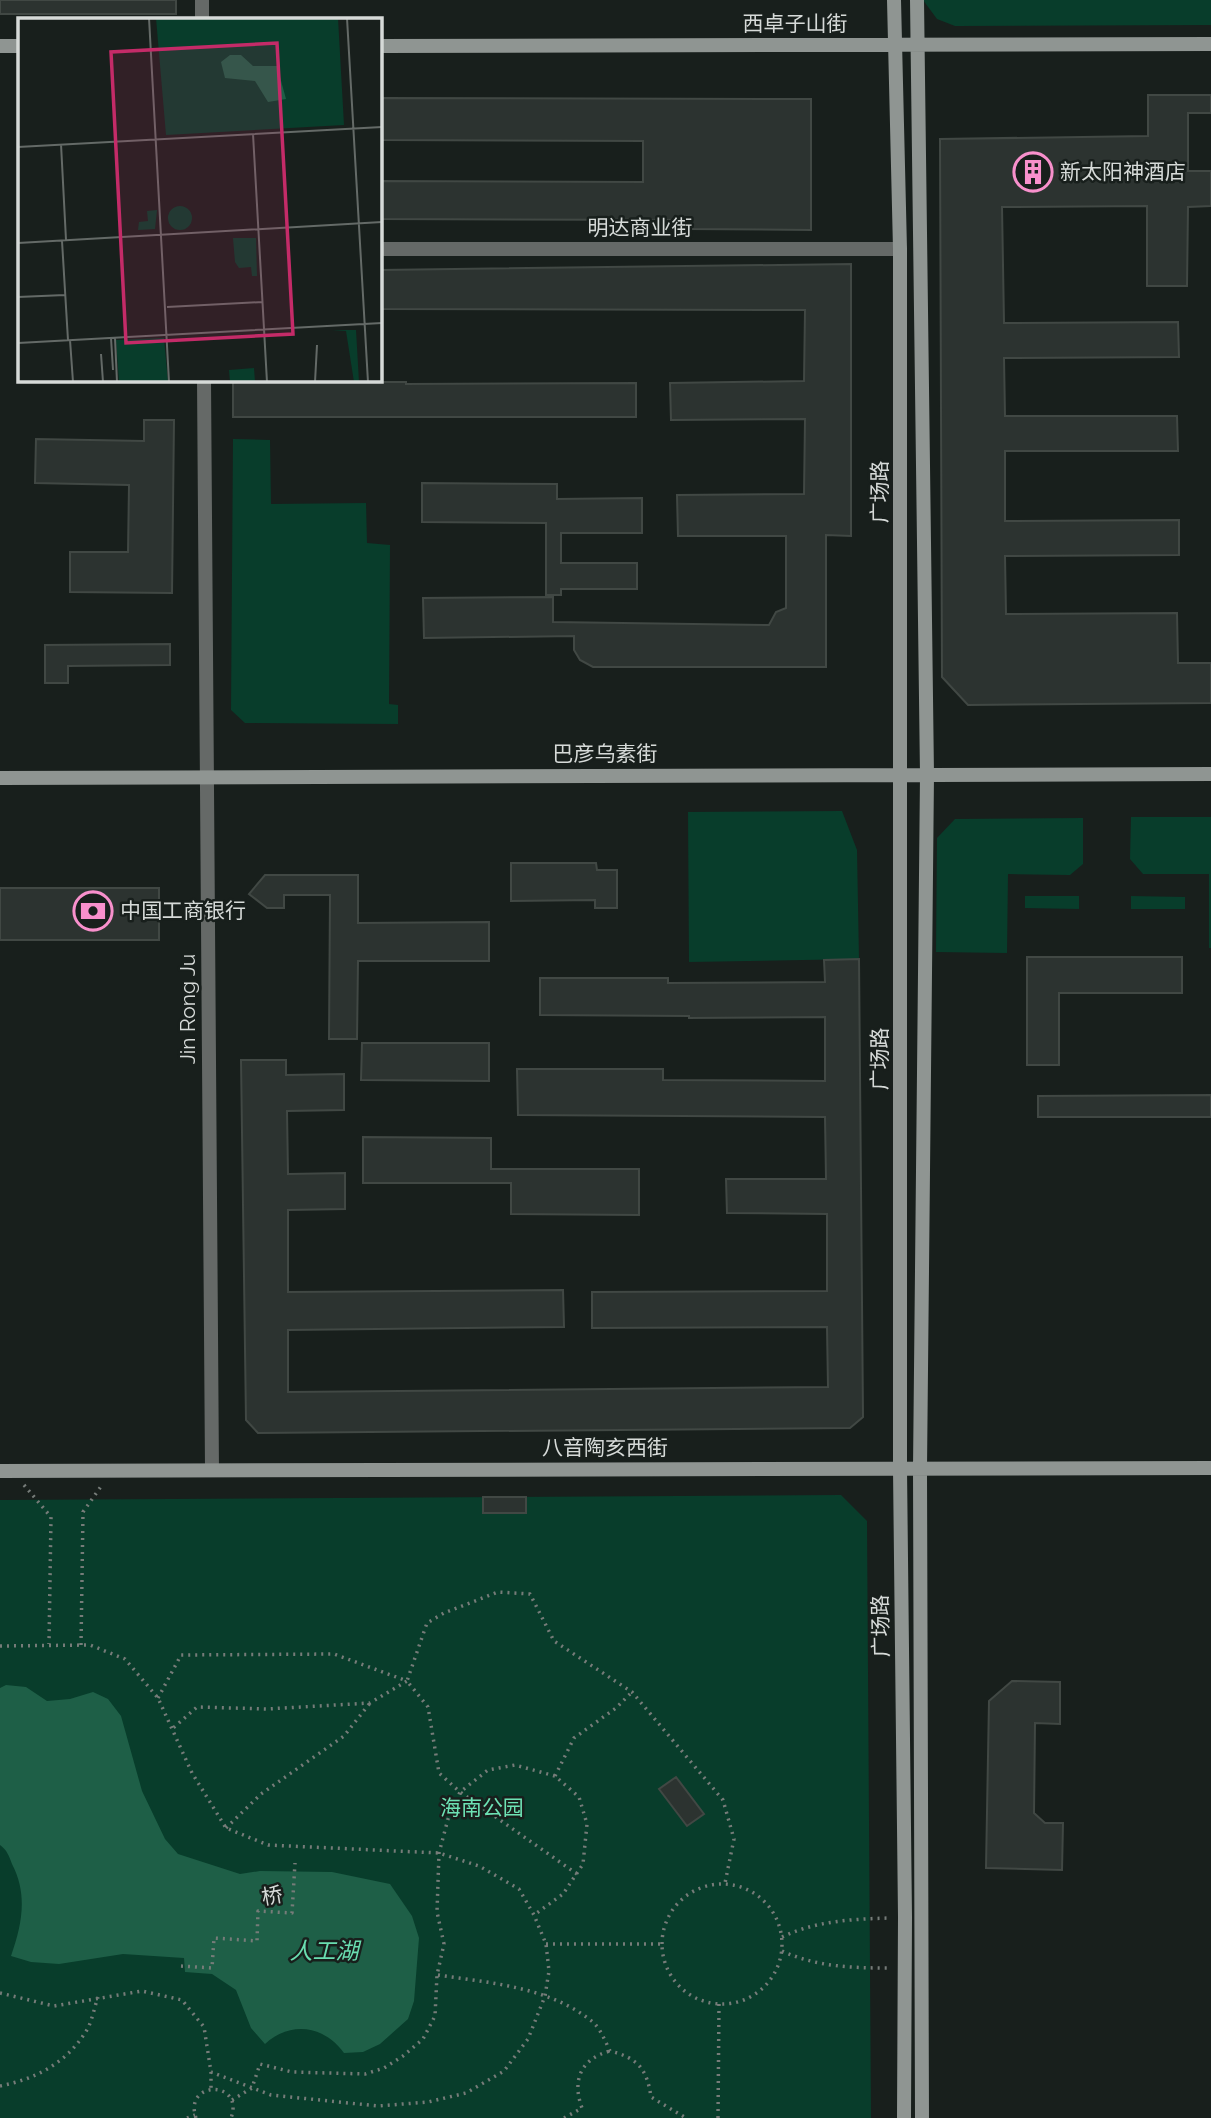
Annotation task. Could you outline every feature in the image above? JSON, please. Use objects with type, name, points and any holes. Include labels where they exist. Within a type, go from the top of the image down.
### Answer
[{"type":"street","points":[[202,0],[202,18]]},
{"type":"street","name":"广场路","points":[[894,0],[900,248],[904,2118]]},
{"type":"street","name":"广场路","points":[[917,0],[927,770],[920,1469],[922,2118]]},
{"type":"street","name":"西卓子山街","points":[[382,46],[1211,44]]},
{"type":"street","points":[[0,46],[18,46]]},
{"type":"street","name":"明达商业街","points":[[382,249],[900,248]]},
{"type":"street","name":"Jin Rong Ju","points":[[204,382],[212,1470]]},
{"type":"street","name":"巴彦乌素街","points":[[927,770],[1211,764]]},
{"type":"street","name":"巴彦乌素街","points":[[0,769],[207,773]]},
{"type":"street","name":"巴彦乌素街","points":[[0,778],[207,773],[902,770],[1211,774]]},
{"type":"street","name":"八音陶亥西街","points":[[6,1471],[1211,1468]]},
{"type":"path","points":[[6,1471],[51,1517],[49,1644]]},
{"type":"path","points":[[81,1645],[83,1512],[112,1471]]},
{"type":"path","points":[[226,1828],[261,1794],[344,1736],[370,1703],[407,1681],[427,1623],[444,1613],[498,1592],[530,1594],[554,1641],[632,1692],[723,1800],[734,1839],[725,1883]]},
{"type":"path","points":[[0,1646],[90,1645],[125,1659],[158,1698],[192,1773],[226,1828],[268,1845],[439,1853],[479,1866],[519,1889],[534,1915],[546,1944],[549,1971],[545,1997],[528,2039],[504,2071],[466,2094],[428,2102],[378,2106],[271,2095],[211,2072]]},
{"type":"path","points":[[158,1698],[181,1655],[334,1654],[407,1681],[428,1707],[439,1773],[460,1792],[577,1874]]},
{"type":"path","points":[[555,1776],[574,1738],[616,1708],[632,1692]]},
{"type":"path","points":[[172,1729],[197,1707],[267,1709],[370,1703]]},
{"type":"path","points":[[232,2100],[252,2088],[260,2064],[292,2072],[365,2074],[384,2068],[423,2039],[435,2016],[438,1975],[444,1944],[437,1912],[439,1853],[448,1819],[460,1792],[488,1770],[515,1765],[555,1776],[579,1797],[587,1824],[583,1864],[563,1894],[534,1915]]},
{"type":"path","name":"桥","points":[[181,1966],[212,1968],[214,1938],[257,1941],[258,1911],[292,1913],[295,1863]]},
{"type":"path","points":[[725,1883],[739,1886],[764,1899],[779,1923],[782,1951],[774,1975],[756,1994],[732,2003],[719,2004],[706,2002],[683,1990],[667,1969],[662,1944],[668,1917],[686,1896],[704,1886],[725,1883]]},
{"type":"path","points":[[782,1937],[800,1928],[852,1919],[905,1917]]},
{"type":"path","points":[[546,1944],[662,1944]]},
{"type":"path","points":[[782,1951],[802,1960],[847,1968],[905,1968]]},
{"type":"path","points":[[438,1975],[532,1991],[596,2025],[610,2051]]},
{"type":"path","points":[[0,1993],[54,2006],[142,1991],[182,2000],[204,2026],[211,2089]]},
{"type":"path","points":[[0,2086],[24,2081],[61,2062],[87,2031],[98,1997]]},
{"type":"path","points":[[718,2118],[719,2004]]},
{"type":"path","points":[[564,2118],[582,2108],[577,2085],[585,2066],[592,2059],[610,2051],[636,2062],[645,2071],[651,2097],[686,2118]]},
{"type":"path","points":[[187,2118],[195,2117],[194,2105],[198,2096],[211,2089],[225,2092],[232,2100],[232,2118]]},
{"type":"green space","points":[[923,0],[1211,0],[1211,25],[955,26],[937,19]]},
{"type":"green space","points":[[233,439],[270,440],[271,504],[366,503],[367,543],[390,545],[389,704],[398,705],[398,724],[245,723],[231,710]]},
{"type":"green space","points":[[842,811],[857,850],[859,959],[689,962],[688,812]]},
{"type":"green space","points":[[1131,817],[1211,817],[1211,948],[1209,874],[1143,874],[1130,859]]},
{"type":"green space","points":[[1083,818],[1083,864],[1070,875],[1008,874],[1007,953],[936,952],[937,838],[955,819]]},
{"type":"green space","points":[[1025,896],[1079,896],[1079,909],[1025,908]]},
{"type":"green space","points":[[1131,896],[1185,897],[1185,909],[1131,909]]},
{"type":"green space","name":"海南公园","points":[[841,1495],[867,1521],[871,2118],[0,2118],[0,1500]]},
{"type":"water","name":"人工湖","points":[[6,1685],[26,1687],[47,1701],[70,1699],[93,1692],[108,1699],[121,1716],[142,1791],[165,1839],[178,1854],[240,1874],[260,1871],[332,1872],[390,1884],[412,1916],[419,1938],[414,2001],[408,2019],[380,2044],[363,2052],[344,2053],[327,2037],[306,2029],[285,2032],[265,2044],[251,2028],[236,1990],[212,1974],[185,1972],[184,1958],[123,1954],[59,1964],[31,1962],[11,1956],[18,1932],[22,1898],[8,1853],[0,1845],[0,1688]]},
{"type":"building","points":[[0,0],[176,0],[176,14],[0,14]]},
{"type":"building","points":[[1148,95],[1211,95],[1211,113],[1188,113],[1188,171],[1211,171],[1211,206],[1188,207],[1187,286],[1147,286],[1147,206],[1002,207],[1004,323],[1178,322],[1179,357],[1004,358],[1005,416],[1177,416],[1178,451],[1005,451],[1005,521],[1179,520],[1179,555],[1005,556],[1006,614],[1177,613],[1178,663],[1211,663],[1211,703],[968,705],[942,677],[940,139],[1148,136]]},
{"type":"building","points":[[382,98],[811,99],[811,230],[689,229],[689,220],[382,219],[382,181],[643,182],[643,141],[382,140]]},
{"type":"building","points":[[851,264],[851,536],[826,535],[826,667],[593,667],[580,660],[574,650],[574,636],[424,638],[423,598],[553,597],[553,622],[769,625],[776,612],[786,608],[786,536],[678,536],[677,495],[804,494],[805,419],[671,420],[670,383],[804,381],[805,310],[382,309],[382,270]]},
{"type":"building","points":[[233,382],[636,383],[636,417],[233,417]]},
{"type":"building","points":[[144,420],[174,420],[172,593],[70,592],[70,552],[128,552],[129,485],[35,483],[36,439],[144,441]]},
{"type":"building","points":[[422,483],[557,484],[557,499],[642,498],[642,533],[561,533],[561,563],[637,563],[637,589],[561,589],[561,595],[546,595],[546,523],[422,522]]},
{"type":"building","points":[[170,644],[170,665],[68,666],[68,683],[45,683],[45,645]]},
{"type":"building","points":[[511,863],[596,863],[597,870],[617,870],[617,908],[595,908],[595,900],[511,901]]},
{"type":"building","points":[[265,875],[358,875],[358,923],[489,922],[489,961],[358,961],[357,1039],[329,1039],[330,895],[284,895],[284,908],[267,908],[249,894]]},
{"type":"building","points":[[0,888],[159,888],[159,940],[0,940]]},
{"type":"building","points":[[1027,957],[1182,957],[1182,993],[1059,993],[1059,1065],[1027,1065]]},
{"type":"building","points":[[859,959],[863,1417],[850,1428],[258,1433],[246,1420],[241,1060],[286,1060],[286,1075],[344,1074],[344,1110],[287,1111],[288,1174],[345,1173],[345,1209],[288,1210],[288,1292],[563,1290],[564,1327],[288,1330],[288,1392],[828,1387],[827,1327],[592,1328],[592,1292],[827,1291],[827,1214],[727,1213],[726,1179],[826,1179],[825,1117],[518,1115],[517,1069],[663,1069],[663,1080],[825,1081],[825,1017],[540,1015],[540,978],[668,978],[668,983],[825,982],[824,960]]},
{"type":"building","points":[[362,1043],[489,1043],[489,1081],[361,1080]]},
{"type":"building","points":[[1211,1095],[1211,1117],[1038,1117],[1038,1096]]},
{"type":"building","points":[[363,1137],[491,1138],[491,1169],[639,1169],[639,1215],[511,1214],[511,1183],[363,1183]]},
{"type":"building","points":[[483,1497],[526,1497],[526,1513],[483,1513]]},
{"type":"building","points":[[1012,1681],[1060,1682],[1060,1724],[1035,1723],[1034,1813],[1045,1823],[1063,1823],[1062,1870],[986,1868],[989,1701]]},
{"type":"building","points":[[676,1777],[704,1814],[687,1826],[659,1789]]},
{"type":"place","name":"新太阳神酒店","points":[[1033,172]]},
{"type":"place","name":"中国工商银行","points":[[93,911]]}]
